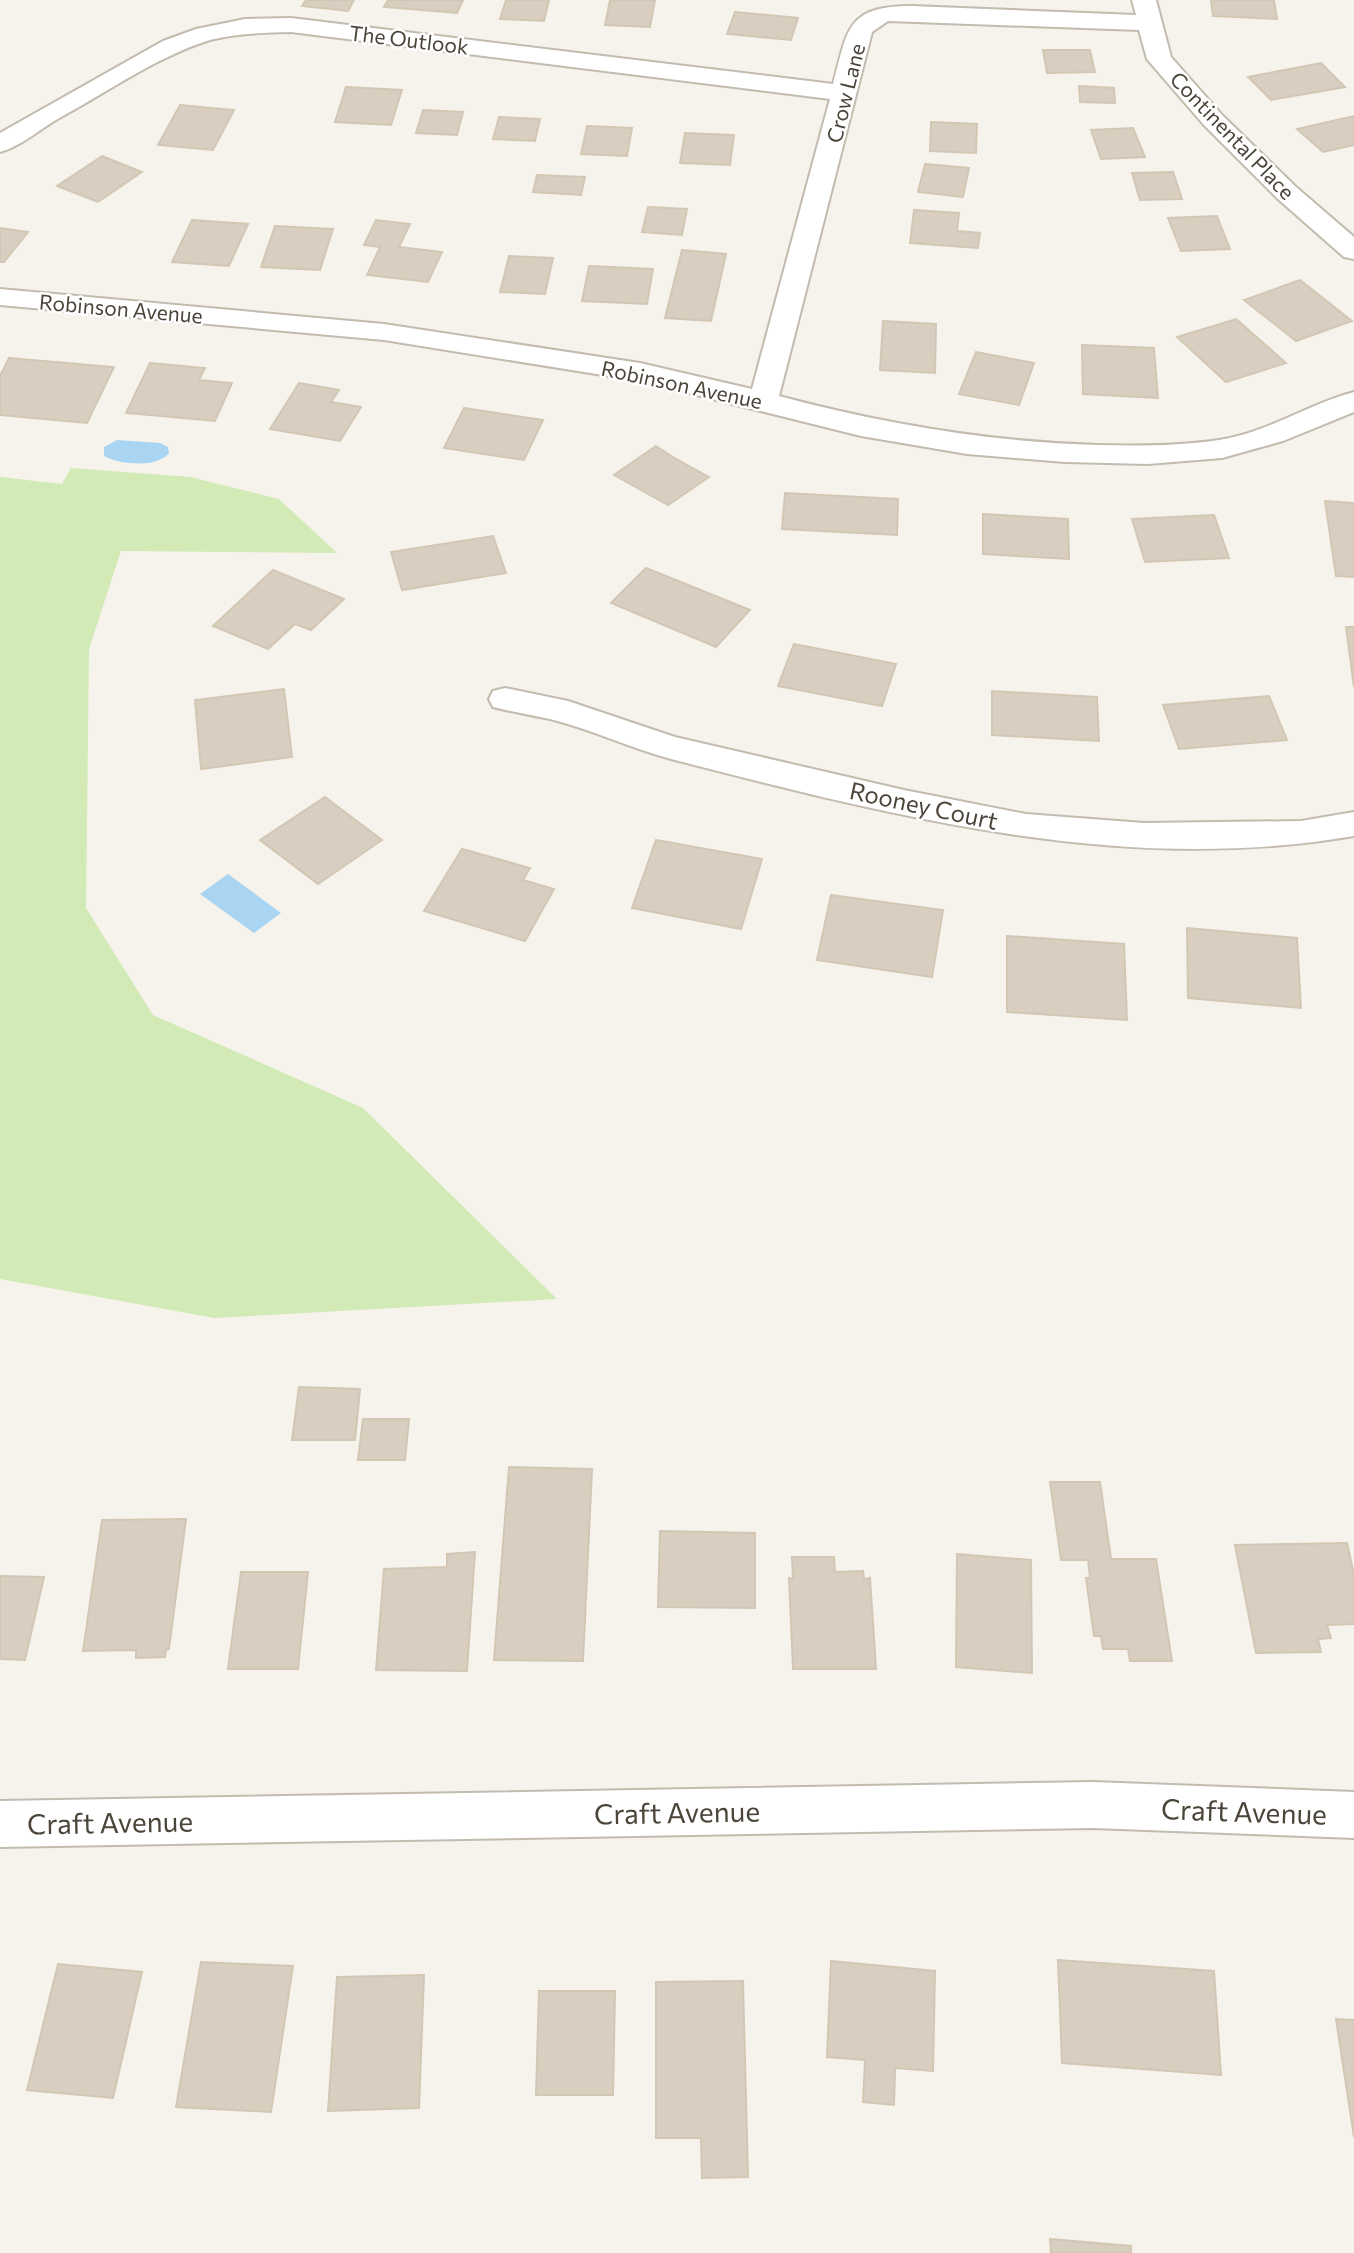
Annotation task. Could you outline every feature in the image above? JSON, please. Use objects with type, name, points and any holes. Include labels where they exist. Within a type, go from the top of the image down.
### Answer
[{"type":"street","name":"Crow Lane","points":[[763,402],[860,30],[870,19],[889,13],[1148,11]]},
{"type":"street","name":"Continental Place","points":[[1148,11],[1159,59],[1213,120],[1287,193],[1354,251]]},
{"type":"street","name":"The Outlook","points":[[0,144],[35,121],[172,46],[205,34],[245,26],[291,25],[845,93]]},
{"type":"street","name":"Robinson Avenue","points":[[0,297],[384,332],[640,372],[861,427],[967,445],[1065,453],[1148,454],[1222,449],[1273,435],[1354,401]]},
{"type":"street","name":"Rooney Court","points":[[505,699],[556,709],[670,747],[904,802],[1026,826],[1144,836],[1301,833],[1354,824]]},
{"type":"street","name":"Craft Avenue","points":[[0,1824],[1093,1805],[1354,1815]]},
{"type":"green space","points":[[71,468],[190,477],[279,499],[337,553],[121,551],[89,649],[86,908],[153,1015],[363,1108],[557,1299],[214,1318],[0,1279],[0,477],[62,484]]},
{"type":"water","points":[[117,440],[160,443],[168,447],[169,453],[164,458],[148,463],[119,461],[104,456],[104,447]]},
{"type":"water","points":[[228,874],[281,913],[254,933],[200,894]]},
{"type":"building","points":[[306,0],[354,0],[348,11],[302,6]]},
{"type":"building","points":[[388,0],[463,0],[457,13],[384,7]]},
{"type":"building","points":[[506,0],[549,0],[544,21],[500,19]]},
{"type":"building","points":[[610,0],[655,0],[650,27],[605,25]]},
{"type":"building","points":[[1211,0],[1274,0],[1277,19],[1213,16]]},
{"type":"building","points":[[735,12],[798,18],[791,40],[727,34]]},
{"type":"building","points":[[1043,50],[1090,50],[1095,72],[1047,73]]},
{"type":"building","points":[[1321,63],[1345,87],[1271,100],[1248,77]]},
{"type":"building","points":[[1079,86],[1114,88],[1115,103],[1080,102]]},
{"type":"building","points":[[346,87],[402,90],[391,125],[335,122]]},
{"type":"building","points":[[180,105],[234,110],[213,150],[158,145]]},
{"type":"building","points":[[423,110],[463,112],[457,135],[416,133]]},
{"type":"building","points":[[1354,116],[1354,145],[1323,152],[1297,129]]},
{"type":"building","points":[[499,117],[540,119],[535,141],[493,139]]},
{"type":"building","points":[[931,122],[977,124],[976,153],[930,151]]},
{"type":"building","points":[[587,126],[632,128],[627,156],[581,154]]},
{"type":"building","points":[[1133,128],[1145,157],[1101,159],[1091,130]]},
{"type":"building","points":[[685,133],[734,135],[730,165],[680,163]]},
{"type":"building","points":[[102,156],[142,172],[98,202],[57,186]]},
{"type":"building","points":[[925,164],[969,168],[963,197],[918,192]]},
{"type":"building","points":[[1173,172],[1182,199],[1140,200],[1132,173]]},
{"type":"building","points":[[537,175],[585,177],[581,195],[533,192]]},
{"type":"building","points":[[648,207],[687,209],[682,235],[642,232]]},
{"type":"building","points":[[914,210],[959,213],[957,231],[980,233],[978,248],[910,243]]},
{"type":"building","points":[[1217,216],[1230,249],[1181,251],[1168,218]]},
{"type":"building","points":[[192,220],[248,224],[229,266],[172,262]]},
{"type":"building","points":[[376,220],[410,224],[399,247],[442,252],[428,282],[367,275],[380,247],[364,245]]},
{"type":"building","points":[[275,226],[333,229],[320,270],[261,267]]},
{"type":"building","points":[[0,228],[28,232],[4,262],[0,262]]},
{"type":"building","points":[[682,250],[726,254],[711,321],[665,318]]},
{"type":"building","points":[[509,256],[553,258],[545,294],[500,292]]},
{"type":"building","points":[[589,266],[653,269],[647,304],[582,301]]},
{"type":"building","points":[[1300,280],[1352,321],[1296,341],[1244,300]]},
{"type":"building","points":[[1236,319],[1286,363],[1226,382],[1177,337]]},
{"type":"building","points":[[883,321],[936,324],[935,373],[880,370]]},
{"type":"building","points":[[1082,345],[1154,348],[1158,398],[1083,394]]},
{"type":"building","points":[[976,352],[1034,363],[1019,405],[959,394]]},
{"type":"building","points":[[9,358],[114,367],[87,423],[0,415],[0,376]]},
{"type":"building","points":[[150,363],[205,368],[199,380],[232,383],[215,421],[126,413]]},
{"type":"building","points":[[299,383],[339,390],[331,402],[361,407],[340,441],[270,429]]},
{"type":"building","points":[[464,408],[543,420],[524,460],[444,448]]},
{"type":"building","points":[[656,446],[709,477],[668,505],[614,475]]},
{"type":"building","points":[[785,493],[898,499],[897,535],[782,529]]},
{"type":"building","points":[[1325,501],[1354,503],[1354,577],[1336,576]]},
{"type":"building","points":[[983,514],[1068,519],[1069,559],[983,554]]},
{"type":"building","points":[[1214,515],[1229,558],[1145,562],[1132,519]]},
{"type":"building","points":[[493,536],[506,573],[402,590],[391,552]]},
{"type":"building","points":[[646,568],[750,610],[716,647],[611,603]]},
{"type":"building","points":[[273,570],[344,599],[311,630],[295,624],[268,649],[213,626]]},
{"type":"building","points":[[1346,627],[1354,627],[1354,687]]},
{"type":"building","points":[[794,644],[896,664],[882,706],[778,686]]},
{"type":"building","points":[[284,689],[292,757],[201,769],[195,700]]},
{"type":"building","points":[[992,691],[1097,697],[1099,741],[992,735]]},
{"type":"building","points":[[1269,696],[1287,740],[1179,749],[1163,705]]},
{"type":"building","points":[[325,797],[382,840],[318,884],[260,840]]},
{"type":"building","points":[[656,840],[762,859],[741,929],[632,908]]},
{"type":"building","points":[[462,849],[530,868],[523,880],[554,889],[525,941],[424,911]]},
{"type":"building","points":[[831,895],[943,910],[932,977],[817,960]]},
{"type":"building","points":[[1187,928],[1297,938],[1301,1008],[1188,998]]},
{"type":"building","points":[[1007,936],[1124,944],[1127,1020],[1007,1012]]},
{"type":"building","points":[[299,1387],[360,1389],[355,1440],[292,1440]]},
{"type":"building","points":[[363,1419],[409,1419],[405,1460],[358,1460]]},
{"type":"building","points":[[509,1467],[592,1469],[583,1661],[494,1660]]},
{"type":"building","points":[[1050,1482],[1100,1482],[1111,1559],[1156,1559],[1172,1661],[1130,1661],[1128,1649],[1103,1649],[1101,1636],[1094,1636],[1086,1578],[1090,1578],[1088,1560],[1061,1560]]},
{"type":"building","points":[[186,1519],[169,1649],[166,1650],[165,1657],[136,1658],[136,1650],[83,1651],[102,1520]]},
{"type":"building","points":[[660,1531],[755,1533],[755,1608],[658,1607]]},
{"type":"building","points":[[1347,1543],[1354,1575],[1354,1624],[1327,1625],[1331,1638],[1318,1639],[1321,1652],[1256,1653],[1235,1545]]},
{"type":"building","points":[[475,1552],[467,1671],[376,1670],[384,1569],[447,1567],[447,1554]]},
{"type":"building","points":[[957,1554],[1031,1560],[1032,1673],[956,1667]]},
{"type":"building","points":[[792,1557],[834,1557],[835,1572],[863,1571],[864,1579],[870,1578],[876,1669],[793,1669],[789,1578],[793,1579]]},
{"type":"building","points":[[241,1572],[308,1572],[298,1669],[228,1669]]},
{"type":"building","points":[[0,1576],[44,1577],[25,1660],[0,1659]]},
{"type":"building","points":[[1058,1960],[1214,1971],[1221,2075],[1062,2063]]},
{"type":"building","points":[[831,1961],[935,1971],[933,2071],[895,2068],[894,2105],[863,2102],[865,2060],[827,2057]]},
{"type":"building","points":[[201,1962],[293,1966],[271,2112],[176,2107]]},
{"type":"building","points":[[58,1964],[142,1972],[113,2098],[27,2090]]},
{"type":"building","points":[[424,1975],[419,2108],[328,2111],[337,1977]]},
{"type":"building","points":[[743,1981],[748,2177],[702,2178],[701,2138],[656,2138],[656,1982]]},
{"type":"building","points":[[539,1991],[615,1991],[613,2095],[536,2095]]},
{"type":"building","points":[[1336,2019],[1354,2020],[1354,2137]]},
{"type":"building","points":[[1050,2239],[1131,2246],[1131,2253],[1051,2253]]}]
